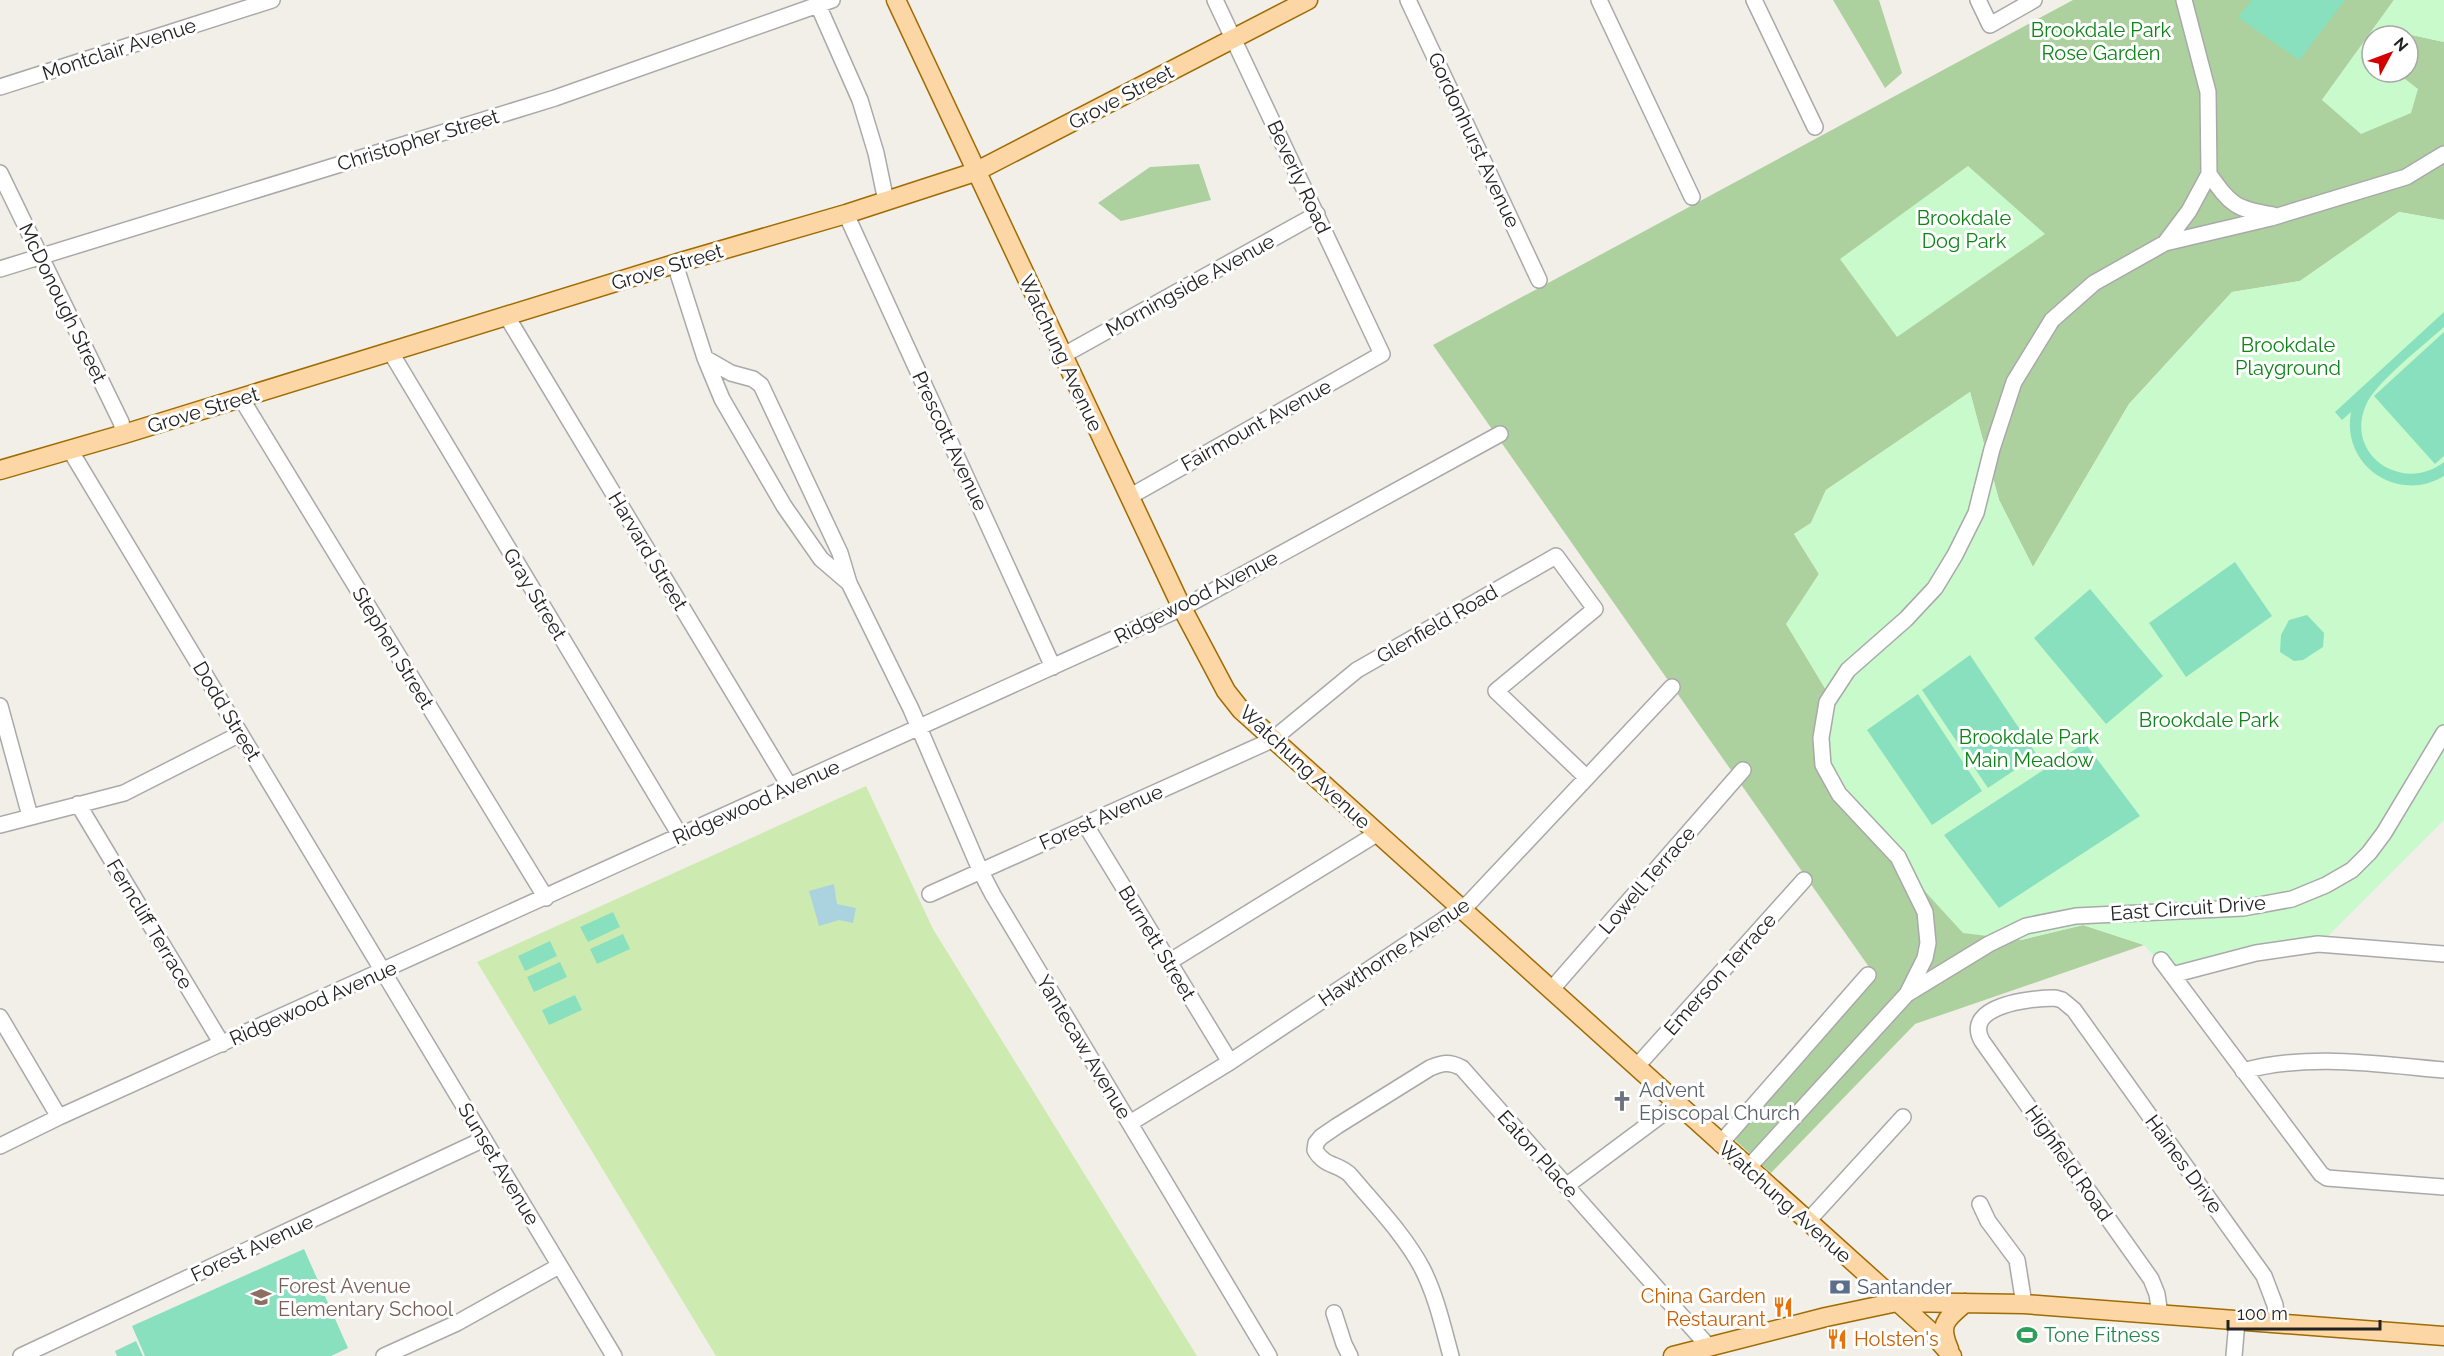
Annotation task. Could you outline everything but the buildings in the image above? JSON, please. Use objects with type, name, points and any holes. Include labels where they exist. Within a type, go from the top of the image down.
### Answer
[{"type":"main road","name":"Watchung Avenue","points":[[896,0],[1182,608],[1226,691],[1241,710],[1272,740],[1898,1302],[1930,1331],[1952,1356]]},
{"type":"main road","name":"Grove Street","points":[[0,471],[506,315],[846,214],[975,172],[1308,0]]},
{"type":"main road","points":[[1673,1356],[1851,1311],[1898,1302],[2024,1304],[2444,1336]]},
{"type":"main road","points":[[1952,1356],[1943,1334],[1945,1322],[1965,1303]]},
{"type":"street","name":"Montclair Avenue","points":[[0,87],[272,0]]},
{"type":"street","name":"Beverly Road","points":[[1215,0],[1383,354]]},
{"type":"street","name":"Gordonhurst Avenue","points":[[1408,0],[1539,280]]},
{"type":"street","points":[[1599,0],[1692,196]]},
{"type":"street","points":[[1754,0],[1815,127]]},
{"type":"street","points":[[1978,0],[1990,25],[2034,0]]},
{"type":"street","points":[[2165,243],[2189,211],[2209,174],[2208,92],[2184,0]]},
{"type":"street","points":[[825,2],[860,100],[876,153],[886,201]]},
{"type":"street","name":"Christopher Street","points":[[0,269],[555,98],[825,2]]},
{"type":"street","points":[[1748,1168],[1907,994],[1925,958],[1928,943],[1925,912],[1898,857],[1839,794],[1823,765],[1821,738],[1827,702],[1848,670],[1906,619],[1935,588],[1955,555],[1976,513],[1992,449],[2014,382],[2052,320],[2094,283],[2165,243],[2278,216],[2406,177],[2444,154]]},
{"type":"street","name":"McDonough Street","points":[[0,173],[121,422],[124,434]]},
{"type":"street","points":[[2209,174],[2234,205],[2246,210],[2278,216]]},
{"type":"street","name":"Prescott Avenue","points":[[846,214],[1053,667]]},
{"type":"street","name":"Morningside Avenue","points":[[1062,356],[1317,214]]},
{"type":"street","points":[[675,264],[705,358],[722,399],[784,506],[821,559],[849,583]]},
{"type":"street","name":"Harvard Street","points":[[506,315],[790,787]]},
{"type":"street","name":"Gray Street","points":[[390,351],[681,837]]},
{"type":"street","name":"Fairmount Avenue","points":[[1130,497],[1383,354]]},
{"type":"street","points":[[705,358],[731,373],[744,376],[761,385],[840,553],[849,583]]},
{"type":"street","points":[[722,399],[729,384],[744,376]]},
{"type":"street","name":"Stephen Street","points":[[241,398],[546,898]]},
{"type":"street","name":"Ridgewood Avenue","points":[[0,1146],[59,1117],[1182,608],[1500,434]]},
{"type":"street","name":"Dodd Street","points":[[70,450],[384,971]]},
{"type":"street","name":"Glenfield Road","points":[[1272,740],[1357,670],[1556,556],[1595,609],[1496,691],[1586,777]]},
{"type":"street","name":"Yantecaw Avenue","points":[[849,583],[919,728],[981,872],[1269,1356]]},
{"type":"street","name":"Hawthorne Avenue","points":[[1130,1123],[1230,1062],[1461,910],[1672,687]]},
{"type":"street","points":[[0,705],[30,816]]},
{"type":"street","name":"East Circuit Drive","points":[[1907,994],[1954,963],[2026,926],[2076,916],[2243,908],[2292,899],[2326,885],[2352,870],[2369,853],[2384,833],[2444,733]]},
{"type":"street","points":[[0,825],[124,793],[240,734]]},
{"type":"street","name":"Forest Avenue","points":[[930,894],[1272,740]]},
{"type":"street","name":"Lowell Terrace","points":[[1551,990],[1743,770]]},
{"type":"street","name":"Ferncliff Terrace","points":[[78,804],[222,1044]]},
{"type":"street","name":"Burnett Street","points":[[1085,824],[1230,1062]]},
{"type":"street","points":[[1169,962],[1377,833]]},
{"type":"street","name":"Emerson Terrace","points":[[1635,1066],[1804,880]]},
{"type":"street","points":[[2172,975],[2256,953],[2318,944],[2444,954]]},
{"type":"street","points":[[2161,960],[2321,1174],[2327,1178],[2444,1187]]},
{"type":"street","name":"Sunset Avenue","points":[[384,971],[614,1356]]},
{"type":"street","points":[[1720,1144],[1868,975]]},
{"type":"street","name":"Haines Drive","points":[[1985,1014],[2001,1007],[2047,998],[2062,1000],[2074,1010],[2264,1276],[2275,1305],[2277,1324]]},
{"type":"street","name":"Highfield Road","points":[[1985,1014],[1978,1029],[1982,1041],[2151,1279],[2157,1294],[2160,1315]]},
{"type":"street","points":[[0,1017],[59,1117]]},
{"type":"street","points":[[2244,1071],[2289,1062],[2331,1061],[2444,1070]]},
{"type":"street","name":"Eaton Place","points":[[1451,1356],[1422,1268],[1409,1248],[1347,1171],[1326,1163],[1315,1150],[1316,1143],[1321,1137],[1337,1126],[1430,1068],[1444,1062],[1461,1068],[1709,1347]]},
{"type":"street","points":[[1566,1186],[1676,1104]]},
{"type":"street","points":[[1808,1221],[1903,1117]]},
{"type":"street","name":"Forest Avenue","points":[[21,1356],[484,1139]]},
{"type":"street","points":[[1980,1204],[1988,1221],[2017,1260],[2024,1304]]},
{"type":"street","points":[[384,1356],[457,1323],[560,1266]]},
{"type":"street","points":[[1334,1313],[1350,1356]]},
{"type":"street","points":[[2234,1356],[2237,1321]]},
{"type":"green space","points":[[1833,0],[1879,0],[1902,73],[1885,88]]},
{"type":"green space","name":"Brookdale Park Rose Garden","points":[[2073,0],[2394,0],[2377,24],[2360,24],[2360,47],[2322,100],[2418,90],[2411,84],[2420,84],[2420,37],[2444,42],[2444,220],[2399,212],[2300,281],[2232,292],[2129,404],[2033,567],[1999,500],[1970,392],[1826,490],[1811,523],[1794,534],[1819,574],[1787,624],[1826,690],[2021,940],[2083,925],[2144,945],[1915,1024],[1771,1173],[1736,1141],[1737,1135],[1876,977],[1433,345]]},
{"type":"green space","points":[[2252,0],[2345,0],[2299,60],[2238,17]]},
{"type":"green space","points":[[2394,0],[2444,0],[2444,42],[2420,37],[2420,24],[2377,24]]},
{"type":"green space","points":[[2360,47],[2360,84],[2412,84],[2418,89],[2411,113],[2361,134],[2322,100]]},
{"type":"green space","points":[[1199,164],[1211,200],[1121,221],[1098,203],[1150,167]]},
{"type":"green space","name":"Brookdale Dog Park","points":[[1968,166],[2045,234],[1897,337],[1840,259]]},
{"type":"green space","name":"Brookdale Park","points":[[2399,212],[2444,220],[2444,820],[2315,949],[2166,969],[2144,945],[2083,925],[2021,940],[1963,933],[1866,827],[1832,783],[1826,690],[1786,624],[1819,574],[1794,534],[1811,523],[1826,490],[1970,392],[1999,500],[2033,567],[2129,404],[2232,292],[2300,281]]},
{"type":"green space","points":[[2444,312],[2444,327],[2379,386],[2366,405],[2361,423],[2363,440],[2370,453],[2381,464],[2396,471],[2411,474],[2428,471],[2444,462],[2444,476],[2426,484],[2409,485],[2392,482],[2376,475],[2355,449],[2350,431],[2351,412],[2342,420],[2335,412]]},
{"type":"green space","points":[[2444,332],[2444,456],[2435,464],[2374,396]]},
{"type":"green space","points":[[2235,562],[2272,616],[2186,677],[2149,623]]},
{"type":"green space","points":[[2090,589],[2163,676],[2106,724],[2034,638]]},
{"type":"green space","points":[[2307,615],[2324,633],[2323,647],[2303,660],[2294,661],[2280,652],[2281,635],[2289,620]]},
{"type":"green space","name":"Brookdale Park Main Meadow","points":[[1970,655],[2037,755],[1988,788],[1922,690]]},
{"type":"green space","points":[[1918,694],[1982,791],[1932,825],[1867,730]]},
{"type":"green space","points":[[2085,743],[2140,816],[1999,908],[1944,835]]},
{"type":"green space","points":[[866,786],[933,929],[1197,1356],[716,1356],[477,962]]},
{"type":"green space","points":[[613,912],[620,927],[588,942],[580,927]]},
{"type":"green space","points":[[623,934],[630,949],[597,964],[590,949]]},
{"type":"green space","points":[[550,941],[557,956],[525,971],[518,956]]},
{"type":"green space","points":[[560,962],[567,977],[534,992],[527,977]]},
{"type":"green space","points":[[575,995],[582,1010],[549,1025],[542,1010]]},
{"type":"green space","name":"Forest Avenue Elementary School","points":[[304,1249],[348,1348],[331,1356],[145,1356],[132,1326]]},
{"type":"green space","points":[[136,1341],[143,1356],[117,1356],[115,1351]]},
{"type":"water","points":[[834,884],[837,904],[856,908],[853,923],[839,920],[819,926],[809,891]]},
{"type":"place","name":"Advent Episcopal Church","points":[[1622,1101]]},
{"type":"place","name":"Santander","points":[[1840,1287]]},
{"type":"place","name":"Forest Avenue Elementary School","points":[[261,1297]]},
{"type":"place","name":"China Garden Restaurant","points":[[1783,1307]]},
{"type":"place","name":"Tone Fitness","points":[[2027,1335]]},
{"type":"place","name":"Holsten's","points":[[1837,1339]]},
{"type":"park label","name":"Brookdale Playground","points":[[2288,356]]}]
